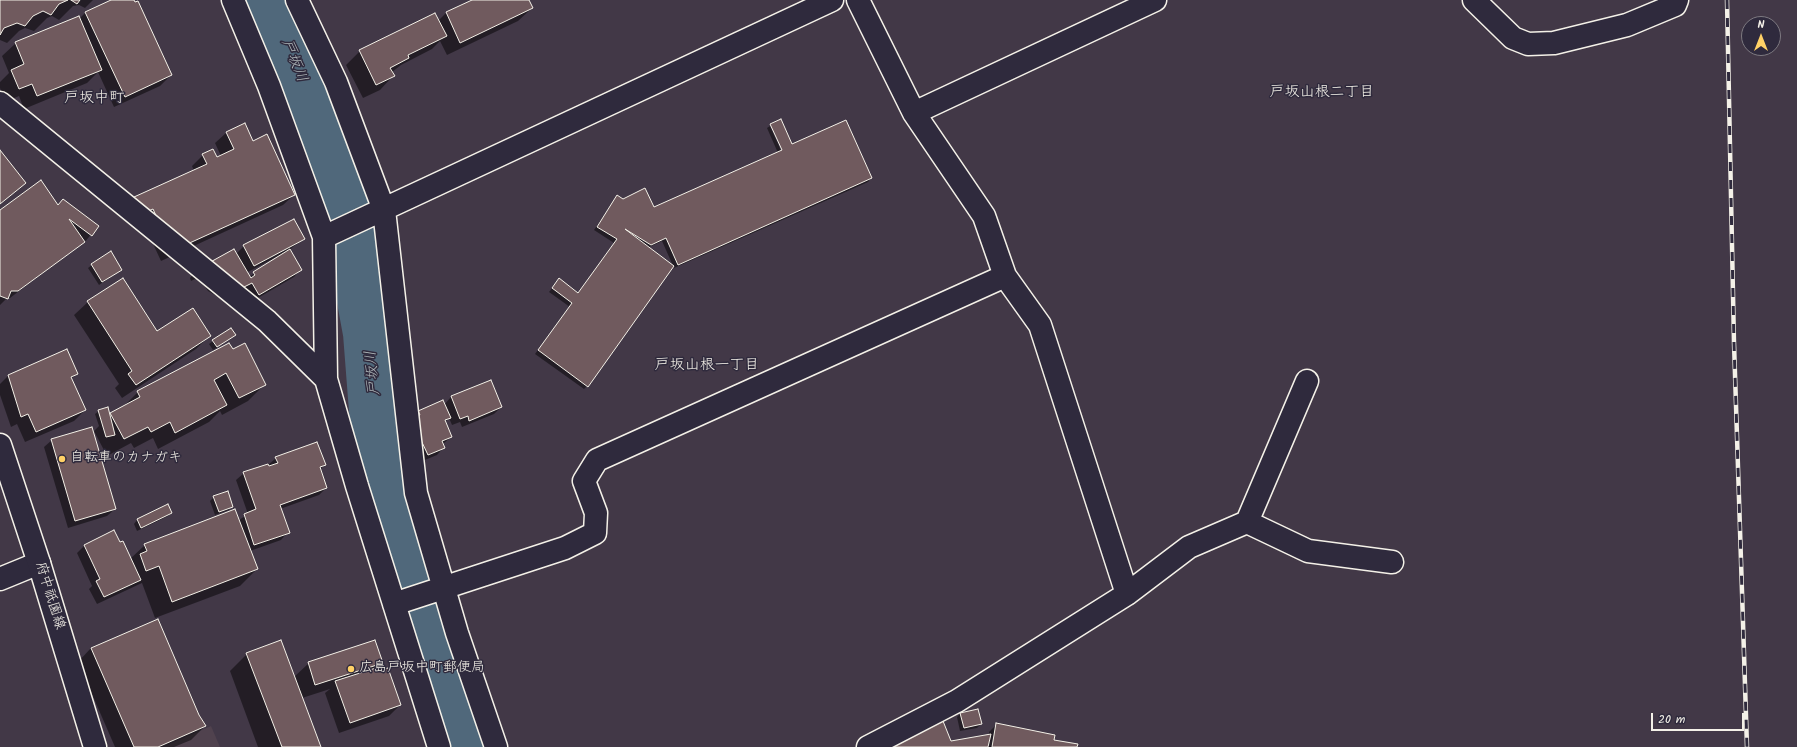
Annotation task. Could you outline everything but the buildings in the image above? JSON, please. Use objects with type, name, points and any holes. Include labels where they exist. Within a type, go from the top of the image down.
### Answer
[{"type":"street","points":[[233,0],[268,86],[332,234],[326,379],[357,486],[400,602],[439,747]]},
{"type":"street","points":[[297,0],[336,82],[377,214],[416,493],[438,589],[457,633],[496,747]]},
{"type":"street","points":[[332,234],[832,0]]},
{"type":"street","points":[[858,0],[914,113],[984,216],[1005,276],[1040,326],[1127,594]]},
{"type":"street","points":[[914,113],[1155,0]]},
{"type":"street","points":[[1474,0],[1513,38],[1528,44],[1554,43],[1627,25],[1675,5],[1677,0]]},
{"type":"street","points":[[0,103],[267,321],[326,379]]},
{"type":"street","points":[[400,602],[565,548],[595,533],[596,513],[584,481],[597,460],[1005,276]]},
{"type":"street","points":[[868,747],[957,701],[1127,594],[1189,547],[1247,522],[1307,381]]},
{"type":"street","name":"府中祇園線","points":[[0,445],[39,563],[95,747]]},
{"type":"street","points":[[1247,522],[1308,551],[1392,562]]},
{"type":"street","points":[[0,579],[39,563]]},
{"type":"shaded area","points":[[211,726],[220,747],[163,747]]},
{"type":"waterway","name":"戸坂川","points":[[269,0],[284,33],[344,186],[371,333],[382,475],[439,652],[474,747]]},
{"type":"railway","points":[[1727,0],[1734,343],[1747,747]]},
{"type":"place","name":"自転車のカナガキ","points":[[62,459]]},
{"type":"place","name":"広島戸坂中町郵便局","points":[[351,669]]},
{"type":"district","name":"戸坂山根二丁目","points":[[1322,93]]},
{"type":"district","name":"戸坂中町","points":[[94,99]]},
{"type":"district","name":"戸坂山根一丁目","points":[[707,366]]}]
